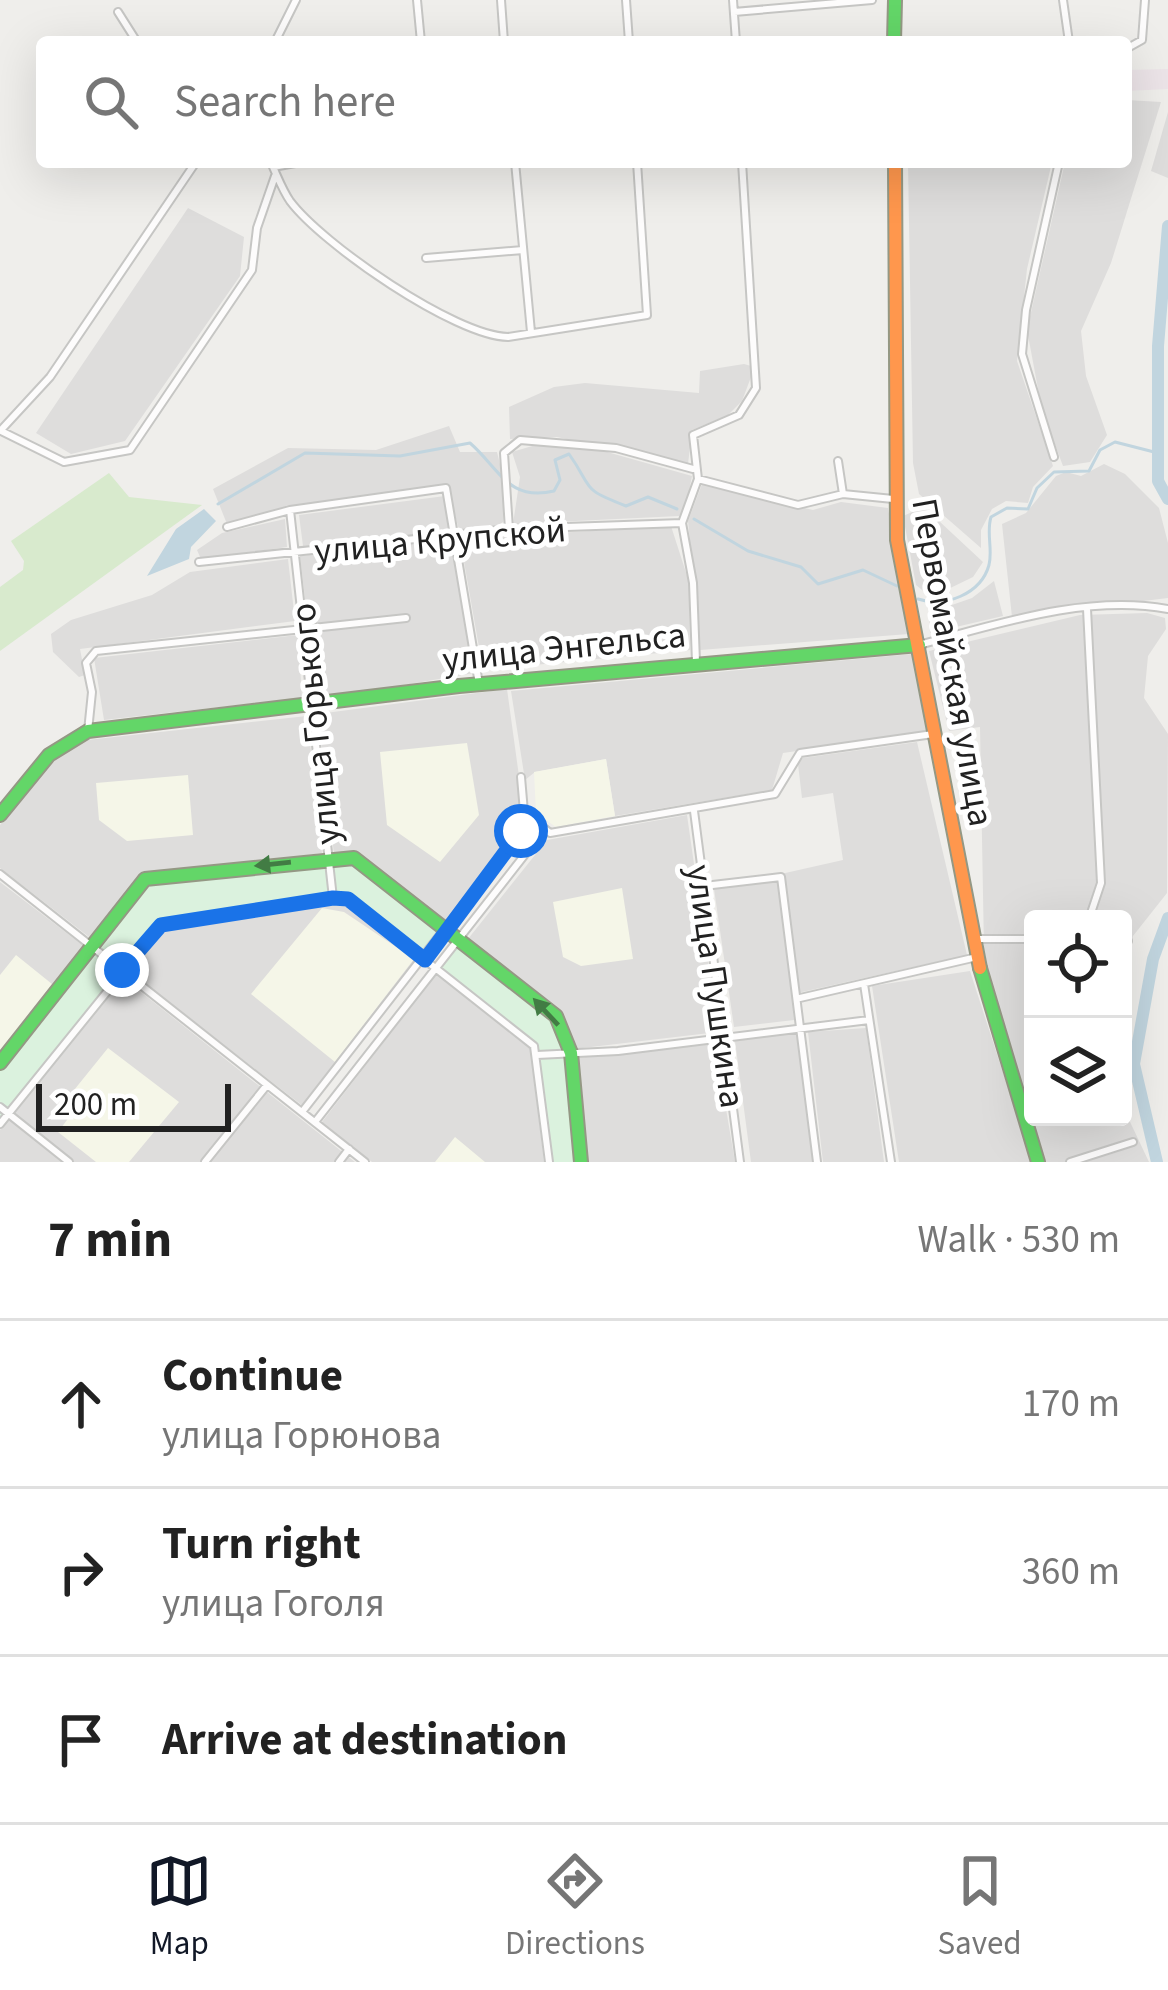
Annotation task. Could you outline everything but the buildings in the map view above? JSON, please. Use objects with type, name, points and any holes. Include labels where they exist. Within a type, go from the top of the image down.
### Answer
[{"type":"street","points":[[278,36],[296,0]]},
{"type":"street","points":[[417,0],[421,36]]},
{"type":"street","points":[[500,0],[503,36]]},
{"type":"street","points":[[626,0],[629,36]]},
{"type":"street","points":[[734,0],[736,36]]},
{"type":"street","points":[[734,12],[872,0]]},
{"type":"street","points":[[894,36],[895,0]]},
{"type":"street","points":[[1064,0],[1068,36]]},
{"type":"street","points":[[1132,46],[1142,40],[1145,0]]},
{"type":"street","points":[[118,12],[133,36]]},
{"type":"street","points":[[192,168],[50,377],[0,431],[64,462],[130,450],[252,271],[257,228],[274,171]]},
{"type":"street","points":[[271,168],[290,202],[319,227],[445,320],[488,336],[647,315],[637,168]]},
{"type":"street","points":[[274,171],[283,168]]},
{"type":"street","points":[[516,168],[531,332]]},
{"type":"street","points":[[696,662],[693,584],[682,523],[698,479],[693,469],[693,435],[739,415],[756,388],[742,168]]},
{"type":"street","name":"Первомайская улица","points":[[895,168],[898,303],[893,499],[973,939],[1038,1162]]},
{"type":"street","points":[[1054,457],[1022,354],[1026,310],[1058,168]]},
{"type":"street","points":[[426,258],[523,250]]},
{"type":"street","points":[[509,529],[503,462],[510,445],[520,440],[616,448],[693,469]]},
{"type":"street","points":[[838,461],[842,494]]},
{"type":"street","points":[[698,479],[798,505],[842,494],[893,499]]},
{"type":"street","points":[[227,527],[290,510],[446,488],[479,684]]},
{"type":"street","name":"улица Горького","points":[[290,510],[333,898]]},
{"type":"street","name":"улица Крупской","points":[[199,562],[509,529],[682,523]]},
{"type":"street","name":"улица Энгельса","points":[[0,815],[49,755],[88,731],[479,684],[919,645],[1016,619],[1134,603],[1168,609]]},
{"type":"street","points":[[1087,609],[1101,883],[1092,910]]},
{"type":"street","points":[[88,731],[92,692],[86,663],[91,653],[406,617]]},
{"type":"street","points":[[521,777],[524,812],[550,833],[775,794],[800,753],[933,734]]},
{"type":"street","name":"улица Пушкина","points":[[694,811],[740,1162]]},
{"type":"street","points":[[315,1122],[436,968],[531,818]]},
{"type":"street","points":[[302,1112],[425,960],[454,935],[544,829]]},
{"type":"street","points":[[0,1063],[145,880],[354,857],[556,1016],[571,1053],[581,1162]]},
{"type":"street","points":[[0,874],[365,1162]]},
{"type":"street","points":[[704,886],[781,877],[800,998],[817,1162]]},
{"type":"street","points":[[0,1124],[161,925],[348,899],[530,1041],[537,1054],[549,1162]]},
{"type":"street","points":[[973,939],[1024,939]]},
{"type":"street","points":[[800,998],[977,957]]},
{"type":"street","points":[[864,984],[891,1162]]},
{"type":"street","points":[[537,1054],[869,1020]]},
{"type":"street","points":[[206,1162],[267,1085]]},
{"type":"street","points":[[0,1108],[69,1162]]},
{"type":"street","points":[[1070,1162],[1133,1142]]},
{"type":"street","points":[[339,1162],[349,1149]]},
{"type":"shaded area","points":[[1168,69],[1168,89],[1132,91],[1132,70]]},
{"type":"shaded area","points":[[1132,100],[1161,102],[1111,263],[1081,331],[1086,376],[1107,435],[1090,462],[1063,466],[1042,410],[1027,330],[1064,168],[1132,168]]},
{"type":"shaded area","points":[[1168,112],[1168,178],[1151,171]]},
{"type":"shaded area","points":[[908,168],[1051,168],[1027,269],[1017,361],[1053,466],[1033,487],[1028,503],[1006,501],[992,509],[981,530],[981,548],[919,494],[913,463]]},
{"type":"shaded area","points":[[188,208],[244,237],[240,276],[125,441],[71,454],[36,433]]},
{"type":"shaded area","points":[[751,366],[751,377],[742,401],[728,415],[692,430],[688,464],[557,437],[510,439],[509,407],[554,387],[585,383],[699,393],[700,371]]},
{"type":"shaded area","points":[[449,426],[460,452],[497,452],[507,493],[503,522],[496,527],[459,530],[447,485],[291,507],[227,524],[213,489],[288,448],[376,450]]},
{"type":"shaded area","points":[[539,444],[600,450],[692,476],[687,502],[679,516],[513,524],[520,477],[512,452]]},
{"type":"shaded area","points":[[1104,464],[1125,474],[1159,508],[1168,543],[1168,598],[1012,617],[1002,524],[1026,513],[1056,476],[1066,472],[1081,476]]},
{"type":"shaded area","points":[[702,484],[813,510],[841,502],[888,508],[909,634],[700,650],[688,521]]},
{"type":"shaded area","points":[[445,496],[451,532],[303,546],[299,515]]},
{"type":"shaded area","points":[[924,507],[983,562],[973,577],[940,593],[927,594],[916,585],[903,516]]},
{"type":"shaded area","points":[[285,519],[287,547],[201,559],[197,550],[222,533]]},
{"type":"shaded area","points":[[671,526],[689,582],[690,650],[483,670],[460,539]]},
{"type":"shaded area","points":[[453,539],[474,673],[317,700],[300,556]]},
{"type":"shaded area","points":[[288,559],[295,621],[80,649],[85,675],[79,677],[53,652],[51,634],[71,620],[152,595],[190,572]]},
{"type":"shaded area","points":[[994,581],[1003,616],[930,633],[929,613],[972,598]]},
{"type":"shaded area","points":[[1147,613],[1165,618],[1166,629],[1148,656],[1144,698],[1168,734],[1167,893],[1132,942],[1132,910],[1024,910],[1024,1099],[1000,1027],[984,949],[980,727],[949,731],[929,651],[1080,615]]},
{"type":"shaded area","points":[[298,635],[302,698],[104,720],[94,658]]},
{"type":"shaded area","points":[[912,654],[930,732],[783,753],[772,790],[615,816],[606,759],[535,772],[525,780],[511,691]]},
{"type":"shaded area","points":[[507,689],[525,820],[447,924],[356,853],[334,854],[318,714]]},
{"type":"shaded area","points":[[307,716],[322,853],[144,877],[93,940],[0,868],[0,825],[53,756],[78,741]]},
{"type":"shaded area","points":[[917,742],[967,955],[793,994],[794,1020],[734,1027],[714,889],[843,860],[833,793],[802,798],[798,764],[803,758]]},
{"type":"shaded area","points":[[467,743],[479,815],[440,862],[387,825],[380,752]]},
{"type":"shaded area","points":[[606,759],[615,816],[556,827],[536,813],[534,772]]},
{"type":"shaded area","points":[[188,775],[193,835],[127,841],[99,820],[96,783]]},
{"type":"shaded area","points":[[687,815],[718,1032],[574,1049],[561,1016],[468,939],[547,840]]},
{"type":"shaded area","points":[[0,882],[85,947],[0,1056]]},
{"type":"shaded area","points":[[622,888],[633,959],[581,966],[563,957],[553,902]]},
{"type":"shaded area","points":[[334,902],[347,905],[419,960],[303,1106],[127,970],[163,928]]},
{"type":"shaded area","points":[[322,908],[344,912],[414,959],[335,1062],[251,994]]},
{"type":"shaded area","points":[[16,955],[52,984],[0,1050],[0,975]]},
{"type":"shaded area","points":[[970,971],[1032,1162],[899,1162],[872,986]]},
{"type":"shaded area","points":[[436,974],[530,1047],[544,1162],[372,1162],[322,1122]]},
{"type":"shaded area","points":[[122,977],[355,1162],[0,1162],[0,1130]]},
{"type":"shaded area","points":[[866,1028],[884,1162],[823,1162],[808,1032]]},
{"type":"shaded area","points":[[799,1032],[813,1162],[751,1162],[735,1041]]},
{"type":"shaded area","points":[[715,1044],[735,1162],[586,1162],[576,1058]]},
{"type":"shaded area","points":[[108,1048],[179,1102],[129,1162],[96,1162],[58,1132],[76,1108],[66,1100]]},
{"type":"shaded area","points":[[1033,1126],[1132,1126],[1149,1162],[1045,1162]]},
{"type":"shaded area","points":[[455,1137],[485,1162],[435,1162]]},
{"type":"green space","points":[[109,473],[129,497],[202,505],[0,651],[0,587],[23,570],[24,561],[11,541]]},
{"type":"green space","points":[[354,858],[449,931],[425,960],[348,899],[161,925],[0,1124],[0,1063],[145,879]]},
{"type":"green space","points":[[459,939],[556,1016],[571,1053],[581,1162],[548,1162],[534,1046],[436,968]]},
{"type":"water","points":[[204,509],[216,521],[191,547],[189,559],[147,576],[176,529]]},
{"type":"waterway","points":[[1168,226],[1158,346],[1158,481],[1168,499]]},
{"type":"waterway","points":[[918,599],[950,600],[978,584],[989,565],[991,517],[1007,508],[1028,509],[1037,488],[1054,472],[1089,471],[1100,450],[1115,442],[1158,453]]},
{"type":"waterway","points":[[218,504],[305,453],[400,456],[470,443],[506,480],[526,492],[554,491],[560,480],[555,460],[569,454],[589,486],[601,495],[626,506],[648,497],[677,509]]},
{"type":"waterway","points":[[694,519],[748,551],[801,567],[818,584],[863,570],[897,586]]},
{"type":"waterway","points":[[1157,1162],[1134,1064],[1153,959],[1168,918]]},
{"type":"traffic: fast","points":[[894,36],[895,0]]},
{"type":"traffic: fast","points":[[0,815],[49,755],[88,731],[459,686],[919,645]]},
{"type":"traffic: fast","points":[[0,1063],[145,879],[354,858],[556,1016],[571,1053],[581,1162]]},
{"type":"traffic: fast","points":[[980,968],[1038,1162]]},
{"type":"traffic: slow","points":[[895,168],[897,540],[980,968]]},
{"type":"route","points":[[122,970],[161,925],[333,898],[348,899],[425,960],[521,831]]}]
